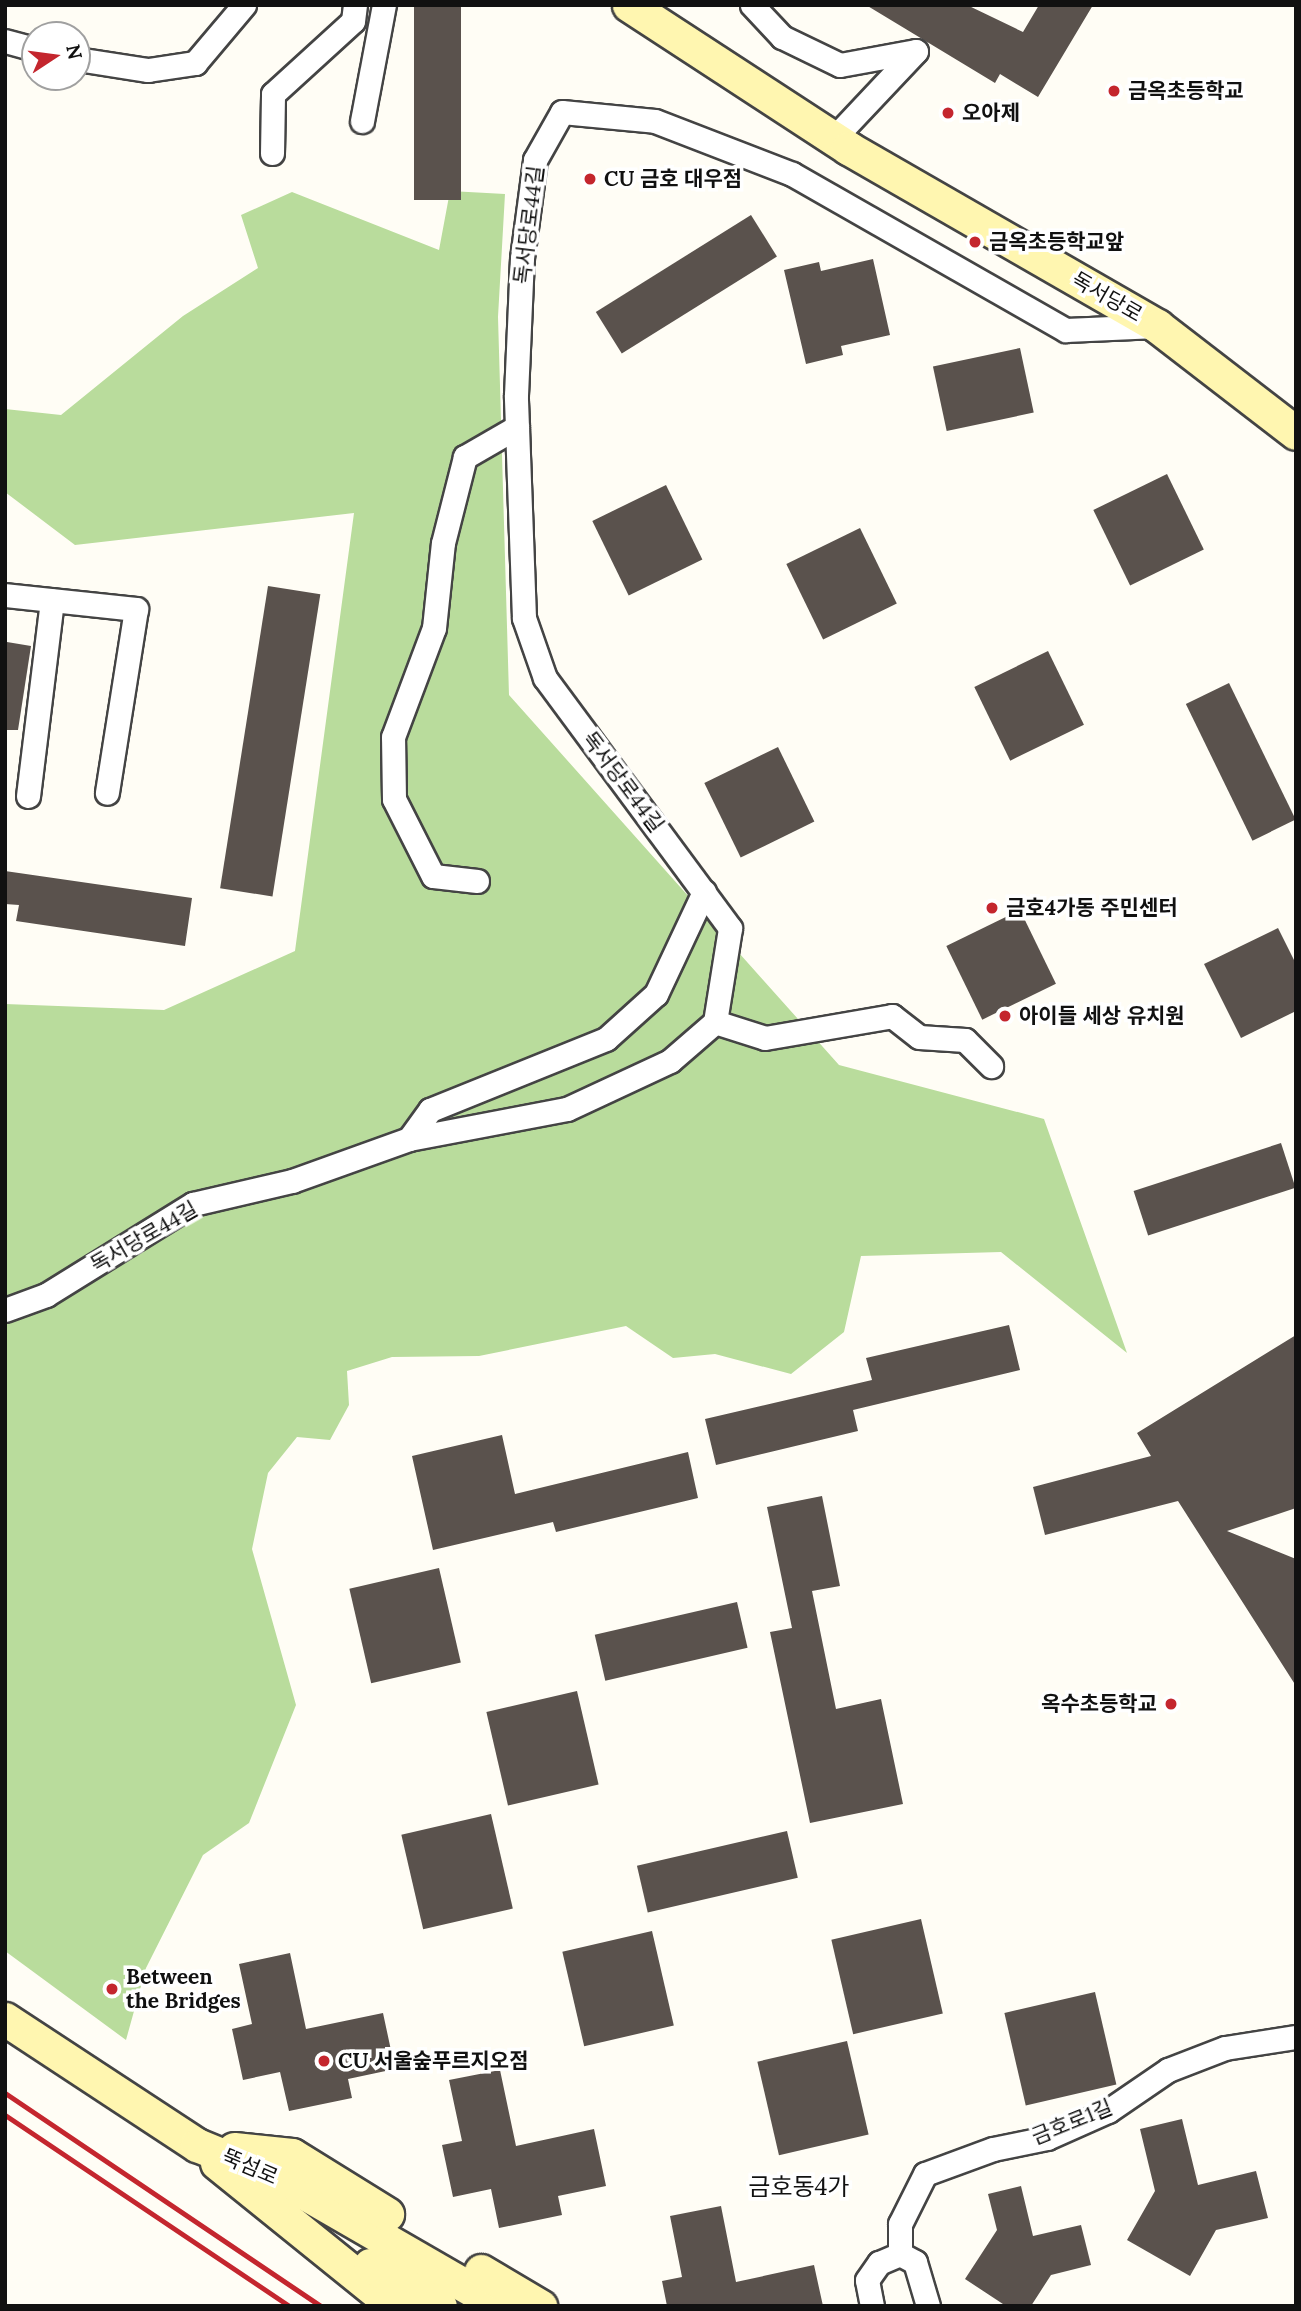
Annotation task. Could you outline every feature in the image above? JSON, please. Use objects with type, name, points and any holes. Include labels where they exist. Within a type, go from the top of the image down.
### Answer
[{"type":"main road","name":"독서당로","points":[[629,5],[834,138],[1157,326],[1296,433]]},
{"type":"main road","name":"뚝섬로","points":[[5,2020],[197,2145],[282,2180],[500,2306]]},
{"type":"main road","points":[[197,2145],[267,2207],[394,2306]]},
{"type":"main road","points":[[197,2145],[292,2155],[540,2306]]},
{"type":"main road","name":"뚝섬로","points":[[267,2207],[440,2306]]},
{"type":"street","points":[[91,61],[148,70],[195,63],[244,5]]},
{"type":"street","points":[[272,153],[273,94],[353,20],[355,5]]},
{"type":"street","points":[[362,121],[384,5]]},
{"type":"street","points":[[752,5],[782,37],[840,65],[916,51],[834,138]]},
{"type":"street","name":"독서당로44길","points":[[5,1310],[46,1295],[193,1204],[292,1181],[408,1139],[567,1109],[670,1061],[715,1022],[730,928],[545,678],[524,618],[517,427],[522,258],[535,160],[562,112],[655,121],[792,174],[1066,330],[1157,326]]},
{"type":"street","points":[[477,881],[433,876],[394,799],[393,737],[434,628],[443,543],[465,457],[517,427]]},
{"type":"street","points":[[5,594],[136,609],[107,793]]},
{"type":"street","points":[[28,796],[52,600]]},
{"type":"street","points":[[408,1139],[430,1110],[606,1039],[656,994],[704,892]]},
{"type":"street","points":[[715,1022],[765,1038],[892,1016],[919,1037],[965,1040],[991,1066]]},
{"type":"street","name":"금호로1길","points":[[900,2254],[900,2224],[925,2174],[993,2149],[1047,2138],[1108,2111],[1168,2070],[1225,2048],[1296,2037]]},
{"type":"street","points":[[872,2306],[867,2280],[880,2263],[900,2254],[915,2262],[928,2306]]},
{"type":"green space","points":[[450,191],[505,194],[498,317],[509,695],[839,1065],[1044,1119],[1127,1353],[1001,1252],[861,1256],[844,1332],[791,1374],[715,1354],[673,1358],[626,1326],[479,1356],[392,1357],[347,1371],[349,1405],[330,1440],[297,1437],[268,1473],[252,1549],[296,1705],[249,1823],[203,1855],[146,1968],[126,2040],[5,1951],[5,1004],[164,1010],[295,951],[354,513],[75,545],[5,492],[5,409],[61,415],[183,316],[258,268],[241,215],[292,192],[439,250]]},
{"type":"building","points":[[414,5],[461,5],[461,200],[414,200]]},
{"type":"building","points":[[866,5],[967,5],[1023,32],[1039,5],[1093,5],[1038,97],[1000,74],[995,83]]},
{"type":"building","points":[[751,215],[777,257],[622,354],[596,312]]},
{"type":"building","points":[[873,259],[890,335],[841,346],[843,355],[806,364],[784,270],[819,262],[821,271]]},
{"type":"building","points":[[1020,348],[1034,413],[947,431],[933,367]]},
{"type":"building","points":[[1167,474],[1204,549],[1130,585],[1093,510]]},
{"type":"building","points":[[666,485],[702,560],[629,596],[592,521]]},
{"type":"building","points":[[860,528],[897,603],[823,639],[786,564]]},
{"type":"building","points":[[268,586],[320,594],[272,897],[220,888]]},
{"type":"building","points":[[7,642],[31,646],[18,730],[5,730]]},
{"type":"building","points":[[1048,651],[1084,725],[1010,761],[974,687]]},
{"type":"building","points":[[1229,683],[1296,820],[1252,841],[1186,704]]},
{"type":"building","points":[[778,747],[814,822],[741,858],[704,783]]},
{"type":"building","points":[[5,871],[192,898],[185,946],[16,921],[19,905],[5,904]]},
{"type":"building","points":[[1020,910],[1056,984],[982,1020],[946,946]]},
{"type":"building","points":[[1278,928],[1296,964],[1296,1011],[1241,1038],[1204,964]]},
{"type":"building","points":[[1281,1143],[1296,1188],[1148,1236],[1134,1191]]},
{"type":"building","points":[[1009,1325],[1020,1370],[853,1410],[858,1431],[716,1465],[705,1419],[872,1380],[866,1358]]},
{"type":"building","points":[[1296,1335],[1296,1508],[1227,1531],[1296,1559],[1296,1686],[1178,1501],[1045,1535],[1033,1487],[1151,1456],[1137,1433]]},
{"type":"building","points":[[502,1435],[515,1494],[688,1452],[698,1498],[556,1532],[553,1522],[433,1550],[412,1456]]},
{"type":"building","points":[[822,1496],[840,1586],[812,1591],[836,1709],[881,1699],[903,1804],[810,1823],[770,1632],[792,1628],[767,1507]]},
{"type":"building","points":[[439,1568],[461,1663],[371,1683],[349,1589]]},
{"type":"building","points":[[737,1602],[748,1648],[605,1681],[595,1635]]},
{"type":"building","points":[[577,1691],[599,1785],[508,1805],[486,1712]]},
{"type":"building","points":[[491,1814],[513,1909],[423,1929],[401,1835]]},
{"type":"building","points":[[787,1831],[798,1878],[648,1912],[637,1866]]},
{"type":"building","points":[[921,1919],[943,2014],[853,2034],[831,1940]]},
{"type":"building","points":[[652,1931],[674,2026],[584,2046],[562,1952]]},
{"type":"building","points":[[290,1953],[306,2029],[383,2013],[395,2069],[348,2079],[352,2098],[289,2111],[280,2072],[243,2080],[232,2029],[252,2024],[239,1964]]},
{"type":"building","points":[[1095,1992],[1116,2085],[1026,2105],[1004,2013]]},
{"type":"building","points":[[847,2041],[869,2135],[779,2155],[757,2062]]},
{"type":"building","points":[[500,2070],[516,2146],[594,2129],[606,2186],[558,2196],[562,2215],[499,2228],[491,2189],[453,2197],[442,2145],[462,2141],[449,2080]]},
{"type":"building","points":[[1182,2119],[1198,2185],[1256,2171],[1268,2218],[1216,2230],[1190,2276],[1127,2240],[1155,2191],[1140,2129]]},
{"type":"building","points":[[1021,2186],[1033,2236],[1081,2225],[1091,2265],[1051,2275],[1031,2306],[1006,2306],[965,2279],[997,2230],[988,2194]]},
{"type":"building","points":[[721,2206],[736,2282],[814,2265],[823,2306],[667,2306],[662,2281],[682,2277],[670,2216]]},
{"type":"railway","points":[[5,2093],[321,2306]]},
{"type":"railway","points":[[5,2115],[289,2306]]},
{"type":"place","name":"금옥초등학교","points":[[1114,91]]},
{"type":"place","name":"오아제","points":[[948,113]]},
{"type":"place","name":"CU 금호 대우점","points":[[590,179]]},
{"type":"place","name":"금옥초등학교앞","points":[[975,242]]},
{"type":"place","name":"금호4가동 주민센터","points":[[992,908]]},
{"type":"place","name":"아이들 세상 유치원","points":[[1005,1016]]},
{"type":"place","name":"옥수초등학교","points":[[1171,1704]]},
{"type":"place","name":"Between the Bridges","points":[[112,1989]]},
{"type":"place","name":"CU 서울숲푸르지오점","points":[[324,2061]]},
{"type":"district","name":"금호동4가","points":[[799,2187]]}]
